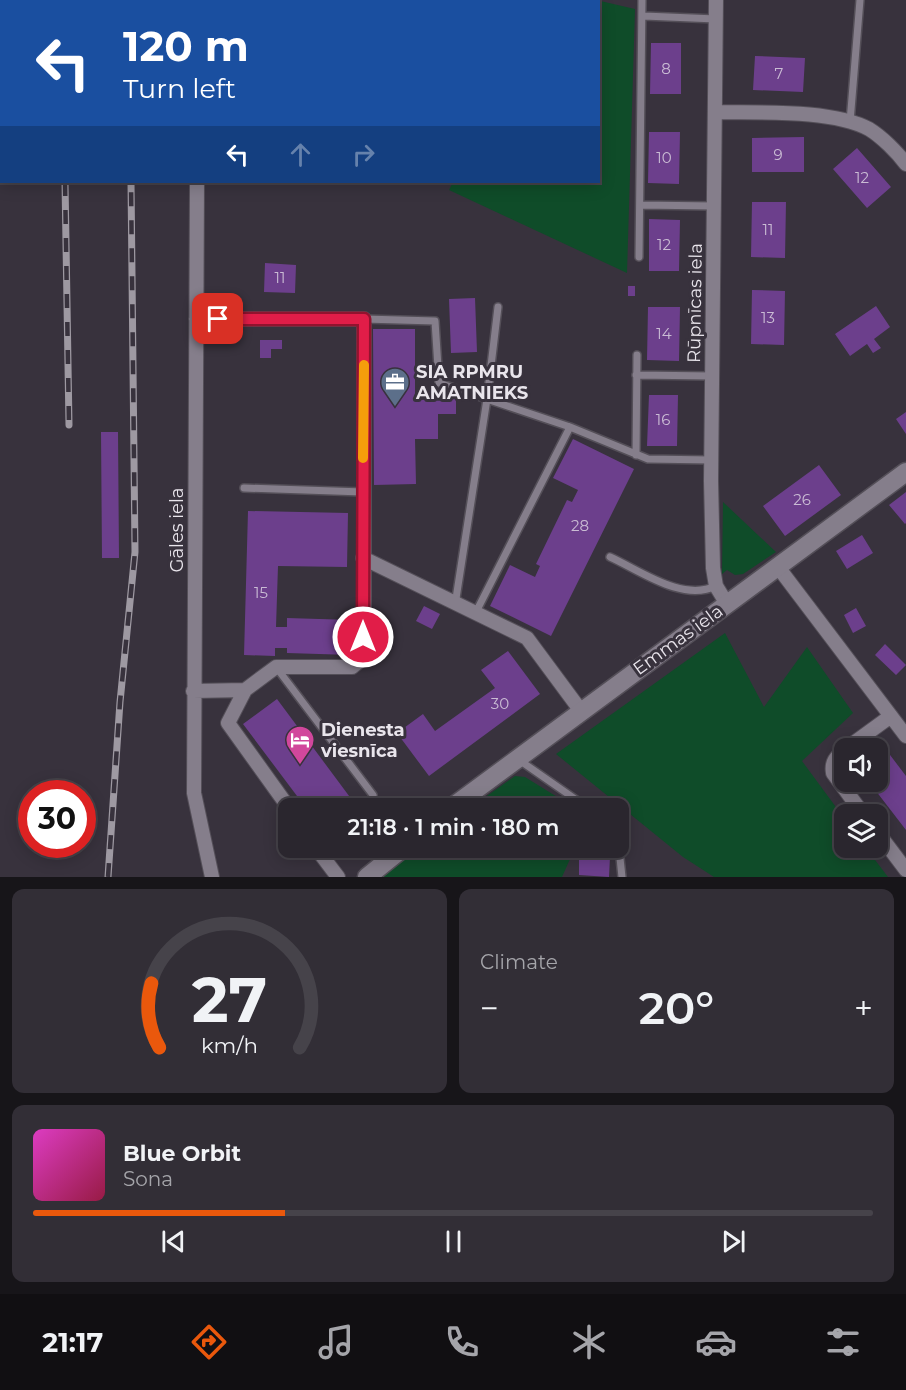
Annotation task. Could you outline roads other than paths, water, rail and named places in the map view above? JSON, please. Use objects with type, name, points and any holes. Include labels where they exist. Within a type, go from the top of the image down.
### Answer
[{"type":"main road","name":"Emmas iela","points":[[464,798],[906,472]]},
{"type":"main road","points":[[367,877],[391,858]]},
{"type":"street","name":"Rūpnīcas iela","points":[[716,0],[711,460],[716,586],[727,604]]},
{"type":"street","points":[[716,112],[809,115],[850,122],[870,129],[906,164]]},
{"type":"street","name":"Gāles iela","points":[[197,183],[194,793],[212,877]]},
{"type":"street","points":[[196,319],[364,319],[364,657],[352,667],[276,667],[245,690],[228,723],[282,798]]},
{"type":"street","points":[[363,558],[526,638],[581,711]]},
{"type":"street","points":[[777,567],[906,736]]},
{"type":"street","points":[[194,691],[245,690]]},
{"type":"street","points":[[861,738],[891,716]]},
{"type":"street","points":[[888,846],[906,870]]},
{"type":"street","points":[[324,858],[338,877]]},
{"type":"lane","points":[[639,257],[644,16],[642,0]]},
{"type":"lane","points":[[850,122],[860,0]]},
{"type":"lane","points":[[644,16],[716,19]]},
{"type":"lane","points":[[640,205],[714,206]]},
{"type":"lane","points":[[455,604],[487,399],[498,307]]},
{"type":"lane","points":[[364,319],[435,321],[440,383],[570,427],[648,459],[711,460]]},
{"type":"lane","points":[[636,455],[637,354]]},
{"type":"lane","points":[[636,375],[712,376]]},
{"type":"lane","points":[[475,614],[570,427]]},
{"type":"lane","points":[[244,488],[363,492]]},
{"type":"lane","points":[[610,557],[684,591],[703,592],[716,586]]},
{"type":"lane","points":[[276,667],[373,795]]},
{"type":"lane","points":[[516,758],[574,798]]},
{"type":"lane","points":[[620,858],[622,877]]},
{"type":"railway","points":[[65,183],[69,425]]},
{"type":"railway","points":[[108,877],[120,702],[135,552],[131,183]]},
{"type":"place","name":"SIA RPMRU AMATNIEKS","points":[[395,408]]},
{"type":"place","name":"Dienesta viesnīca","points":[[300,766]]}]
